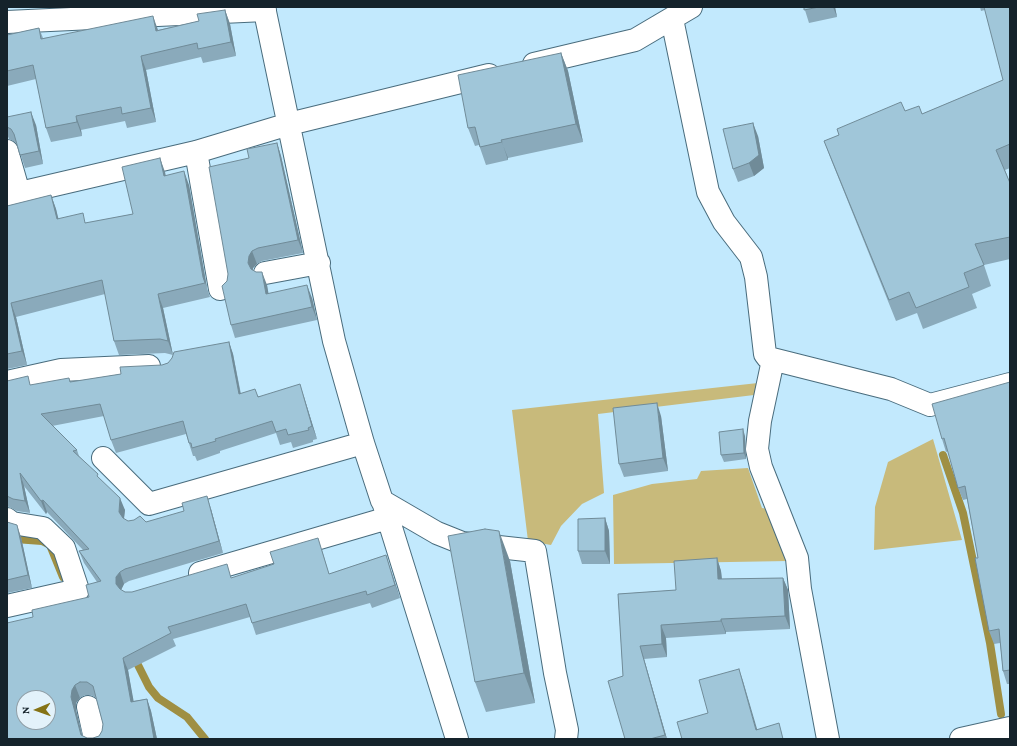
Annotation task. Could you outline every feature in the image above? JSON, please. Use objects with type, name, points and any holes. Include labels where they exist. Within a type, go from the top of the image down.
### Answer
[{"type":"street","points":[[7,151],[13,195],[196,152],[289,124],[635,40],[691,7]]},
{"type":"street","points":[[7,22],[264,9],[319,263],[334,340],[363,443],[457,739]]},
{"type":"street","points":[[672,19],[708,192],[724,222],[751,257],[756,277],[765,354],[773,360],[892,389],[930,405],[1010,384]]},
{"type":"street","points":[[196,152],[220,288]]},
{"type":"street","points":[[265,273],[319,263]]},
{"type":"street","points":[[773,360],[760,421],[757,449],[760,466],[797,558],[800,589],[828,739]]},
{"type":"street","points":[[7,382],[61,370],[166,365]]},
{"type":"street","points":[[135,521],[149,504],[363,443]]},
{"type":"street","points":[[103,458],[149,504]]},
{"type":"street","points":[[178,580],[385,510],[462,544],[535,552],[566,730],[566,739]]},
{"type":"street","points":[[7,520],[12,523],[43,528],[64,548],[68,593],[7,606]]},
{"type":"street","points":[[88,707],[95,739]]},
{"type":"street","points":[[961,739],[1010,728]]},
{"type":"shaded area","points":[[758,383],[754,395],[598,414],[604,493],[582,504],[561,526],[551,545],[528,541],[512,410]]},
{"type":"shaded area","points":[[933,439],[962,540],[874,550],[875,507],[888,462]]},
{"type":"shaded area","points":[[748,468],[762,508],[768,509],[788,561],[614,564],[613,495],[652,484],[697,479],[701,471]]},
{"type":"building","points":[[804,7],[819,7],[804,10]]},
{"type":"building","points":[[984,7],[1010,7],[1010,144],[996,150],[1010,183],[1010,237],[975,244],[984,265],[964,273],[969,287],[916,308],[909,292],[889,300],[824,141],[839,135],[837,129],[901,102],[905,111],[919,106],[922,114],[1003,80]]},
{"type":"building","points":[[225,10],[231,42],[198,49],[197,43],[141,56],[151,108],[122,114],[121,107],[76,116],[77,122],[46,128],[33,65],[7,71],[7,35],[39,28],[41,39],[153,16],[156,31],[199,21],[197,14]]},
{"type":"building","points":[[561,53],[576,124],[501,140],[502,142],[480,147],[475,127],[468,128],[458,75]]},
{"type":"building","points":[[31,112],[39,151],[20,155],[14,134],[11,129],[7,127],[7,117]]},
{"type":"building","points":[[753,123],[759,155],[749,163],[733,169],[723,129]]},
{"type":"building","points":[[277,143],[298,240],[258,248],[252,251],[249,256],[248,263],[251,269],[256,272],[262,272],[266,294],[307,285],[312,307],[231,325],[222,286],[227,281],[228,274],[209,167],[249,158],[247,149]]},
{"type":"building","points":[[160,158],[164,176],[184,171],[205,283],[158,294],[168,341],[160,339],[114,341],[102,280],[11,303],[22,351],[7,354],[7,206],[51,195],[57,219],[83,213],[85,223],[133,214],[122,167]]},
{"type":"building","points":[[229,342],[239,394],[255,389],[258,397],[300,384],[312,426],[308,428],[309,430],[288,435],[286,429],[276,432],[272,421],[192,448],[191,443],[189,443],[183,421],[111,440],[100,404],[41,414],[77,450],[73,451],[98,474],[97,476],[120,498],[119,512],[123,518],[128,521],[134,520],[140,516],[146,522],[184,511],[182,503],[207,496],[219,541],[125,569],[116,577],[116,584],[120,589],[125,592],[132,592],[227,564],[231,578],[274,564],[270,552],[318,538],[329,574],[386,555],[395,585],[367,595],[366,591],[252,623],[246,604],[168,627],[171,633],[123,658],[131,702],[147,699],[154,739],[7,739],[7,623],[33,617],[32,610],[89,597],[86,585],[101,581],[79,551],[89,549],[43,500],[41,501],[20,473],[25,501],[13,499],[7,496],[7,381],[28,376],[30,385],[69,378],[70,382],[121,374],[120,367],[162,365],[168,363],[174,352]],"holes":[[[80,682],[87,682],[93,686],[103,724],[102,731],[99,736],[93,738],[87,738],[81,735],[71,697],[72,690],[75,685]]]},
{"type":"building","points":[[1010,382],[1010,670],[1003,671],[999,629],[989,631],[975,558],[978,558],[965,486],[958,488],[944,438],[942,439],[932,404]]},
{"type":"building","points":[[657,403],[663,458],[619,464],[613,408]]},
{"type":"building","points":[[743,429],[744,453],[721,455],[719,432]]},
{"type":"building","points":[[605,518],[605,551],[578,551],[578,519]]},
{"type":"building","points":[[7,522],[17,525],[28,575],[7,580]]},
{"type":"building","points":[[485,529],[499,531],[524,673],[475,682],[448,536]]},
{"type":"building","points":[[717,558],[718,579],[783,578],[785,616],[721,619],[721,621],[661,625],[662,644],[640,646],[665,735],[650,739],[625,739],[608,681],[623,676],[618,594],[676,590],[674,561]]},
{"type":"building","points":[[739,669],[756,730],[779,723],[783,739],[682,739],[677,722],[708,713],[699,680]]},
{"type":"waterway","points":[[943,455],[963,513],[990,643],[1001,714]]},
{"type":"waterway","points":[[7,534],[15,539],[42,541],[50,545],[63,577]]},
{"type":"waterway","points":[[133,655],[149,687],[158,698],[187,717],[205,739]]}]
